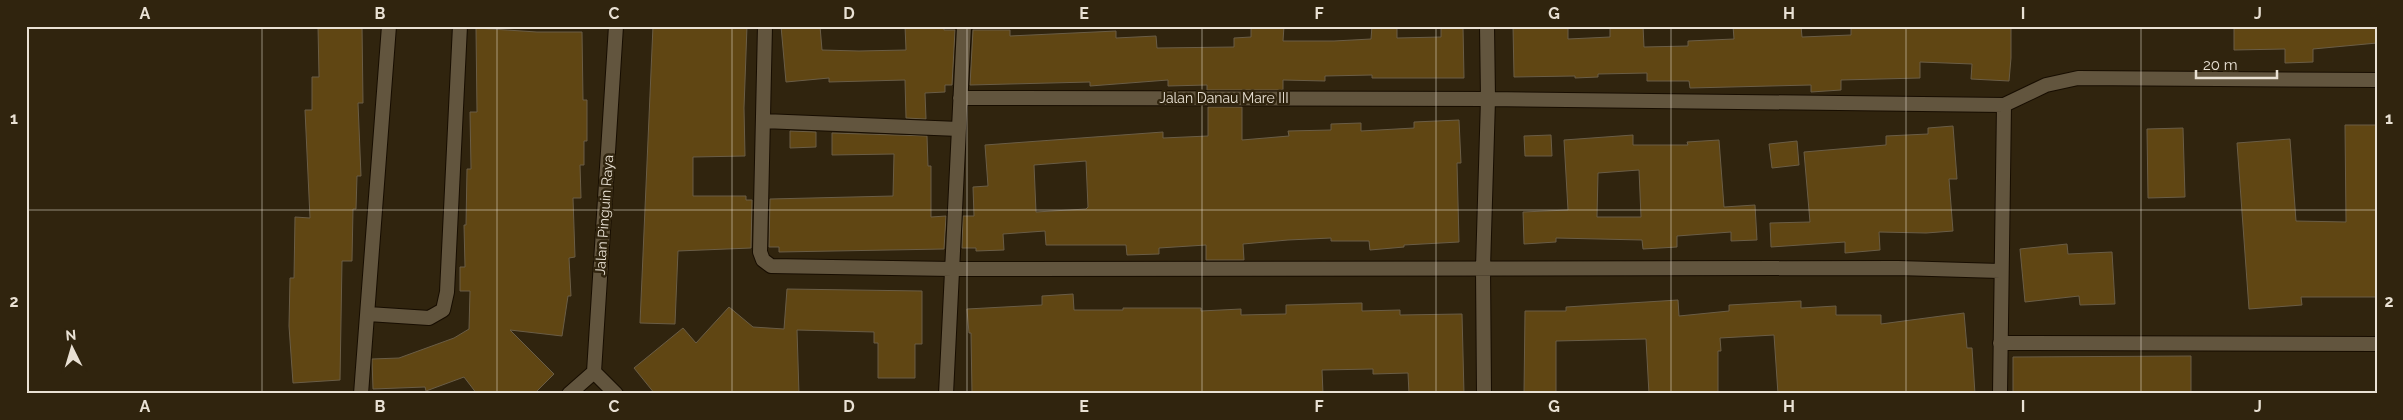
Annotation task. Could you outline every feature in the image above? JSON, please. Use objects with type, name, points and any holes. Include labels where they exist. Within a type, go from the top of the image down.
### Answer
[{"type":"street","points":[[361,394],[389,26]]},
{"type":"street","points":[[368,314],[429,318],[443,310],[447,292],[460,26]]},
{"type":"street","name":"Jalan Pinguin Raya","points":[[594,372],[616,26]]},
{"type":"street","points":[[765,26],[760,252],[763,260],[771,266],[952,270],[1898,268],[2000,271]]},
{"type":"street","points":[[946,394],[964,26]]},
{"type":"street","points":[[1484,394],[1483,268],[1488,99],[1487,26]]},
{"type":"street","points":[[2000,394],[2000,271],[2004,105],[2046,84],[2078,78],[2377,80]]},
{"type":"street","name":"Jalan Danau Mare III","points":[[960,98],[1488,99],[2004,105]]},
{"type":"street","points":[[763,121],[959,129]]},
{"type":"street","points":[[2000,344],[2377,344]]},
{"type":"street","points":[[569,394],[594,372],[616,394]]},
{"type":"building","points":[[318,26],[362,26],[363,103],[358,103],[361,176],[357,176],[356,209],[353,209],[352,261],[342,261],[340,380],[293,383],[289,326],[290,278],[294,278],[295,217],[310,218],[305,110],[312,110],[312,77],[319,77]]},
{"type":"building","points":[[653,26],[747,26],[744,108],[745,156],[693,157],[693,196],[746,196],[746,200],[752,200],[751,248],[678,251],[675,324],[640,323]]},
{"type":"building","points":[[781,26],[820,26],[822,50],[859,51],[906,50],[905,26],[944,26],[944,30],[955,30],[952,85],[945,85],[945,92],[925,93],[926,119],[906,118],[905,80],[829,82],[829,78],[786,82]]},
{"type":"building","points":[[1251,26],[1284,26],[1283,41],[1371,39],[1372,26],[1397,26],[1397,38],[1441,37],[1441,28],[1463,27],[1464,78],[1372,78],[1372,75],[1325,76],[1325,81],[1283,80],[1283,90],[1207,90],[1207,85],[1168,86],[1168,80],[1090,86],[1090,82],[970,85],[973,30],[1010,30],[1010,36],[1116,31],[1116,38],[1156,36],[1157,48],[1234,47],[1234,38],[1251,37]]},
{"type":"building","points":[[1513,26],[1568,26],[1568,39],[1610,37],[1610,26],[1643,26],[1644,47],[1688,46],[1688,41],[1734,39],[1733,26],[1801,26],[1802,37],[1851,35],[1851,26],[2011,26],[2009,81],[1971,79],[1972,64],[1920,62],[1920,78],[1841,80],[1841,90],[1811,92],[1811,85],[1690,88],[1689,81],[1647,81],[1647,73],[1598,74],[1598,77],[1575,78],[1575,76],[1514,77]]},
{"type":"building","points":[[2234,26],[2377,26],[2377,43],[2313,49],[2313,62],[2285,63],[2285,49],[2234,50]]},
{"type":"building","points":[[476,28],[537,32],[582,32],[583,100],[587,100],[587,141],[584,141],[584,165],[580,165],[581,198],[573,198],[575,257],[569,258],[571,296],[568,296],[562,336],[510,330],[554,374],[534,394],[477,394],[464,377],[426,391],[425,387],[373,389],[372,359],[399,358],[454,338],[469,329],[470,291],[460,291],[460,267],[465,267],[464,225],[466,225],[467,169],[471,169],[470,112],[477,112]]},
{"type":"building","points":[[1208,107],[1242,107],[1242,140],[1289,136],[1288,131],[1331,130],[1331,124],[1361,123],[1361,131],[1414,128],[1414,122],[1459,120],[1461,163],[1457,163],[1459,242],[1404,245],[1404,247],[1370,250],[1369,241],[1331,241],[1331,238],[1288,240],[1243,244],[1244,260],[1206,260],[1206,245],[1159,248],[1159,254],[1127,255],[1126,245],[1046,245],[1045,231],[1003,234],[1004,250],[976,251],[976,248],[962,248],[963,216],[974,216],[973,187],[988,186],[985,145],[1163,132],[1163,138],[1208,136]],"holes":[[[1086,161],[1088,207],[1086,209],[1036,212],[1034,165]]]},
{"type":"building","points":[[2345,125],[2376,125],[2377,297],[2301,297],[2302,305],[2249,309],[2237,143],[2290,139],[2296,221],[2346,222]]},
{"type":"building","points":[[1953,126],[1957,179],[1949,179],[1953,231],[1926,233],[1879,232],[1880,250],[1845,253],[1845,242],[1771,247],[1770,223],[1810,222],[1804,152],[1886,145],[1886,136],[1928,134],[1928,128]]},
{"type":"building","points":[[2183,128],[2185,197],[2148,198],[2147,129]]},
{"type":"building","points":[[790,131],[816,132],[816,147],[790,148]]},
{"type":"building","points":[[832,133],[927,136],[928,166],[931,166],[931,217],[946,216],[944,249],[779,252],[779,247],[769,247],[770,199],[893,196],[894,154],[832,155]]},
{"type":"building","points":[[1551,135],[1552,156],[1525,156],[1524,136]]},
{"type":"building","points":[[1633,135],[1633,145],[1688,145],[1687,142],[1719,140],[1724,207],[1755,205],[1757,240],[1731,241],[1731,232],[1677,236],[1677,247],[1643,249],[1642,240],[1556,238],[1556,242],[1524,244],[1523,212],[1568,210],[1564,140]],"holes":[[[1639,170],[1641,217],[1597,217],[1598,173]]]},
{"type":"building","points":[[1797,141],[1799,165],[1772,168],[1769,144]]},
{"type":"building","points":[[2067,244],[2068,254],[2112,252],[2115,304],[2080,305],[2079,296],[2025,302],[2020,249]]},
{"type":"building","points":[[787,289],[922,291],[922,344],[915,344],[915,378],[878,378],[878,343],[874,343],[874,332],[797,330],[799,394],[655,394],[634,368],[683,328],[696,343],[729,307],[753,327],[784,329]]},
{"type":"building","points":[[1073,294],[1074,310],[1201,308],[1201,311],[1241,309],[1241,315],[1286,314],[1286,305],[1362,303],[1362,311],[1400,310],[1400,315],[1462,314],[1464,394],[1409,394],[1408,373],[1373,374],[1373,369],[1322,370],[1323,394],[972,394],[971,333],[969,333],[967,309],[1042,305],[1042,296]]},
{"type":"building","points":[[1678,300],[1679,316],[1729,311],[1729,305],[1801,301],[1801,308],[1836,306],[1836,315],[1881,315],[1881,324],[1964,313],[1967,348],[1972,348],[1975,394],[1778,394],[1774,335],[1720,338],[1721,351],[1718,351],[1718,394],[1649,394],[1646,339],[1556,341],[1556,394],[1524,394],[1525,311],[1566,311],[1566,307]]},
{"type":"building","points":[[2191,356],[2191,394],[2013,394],[2013,357]]}]
